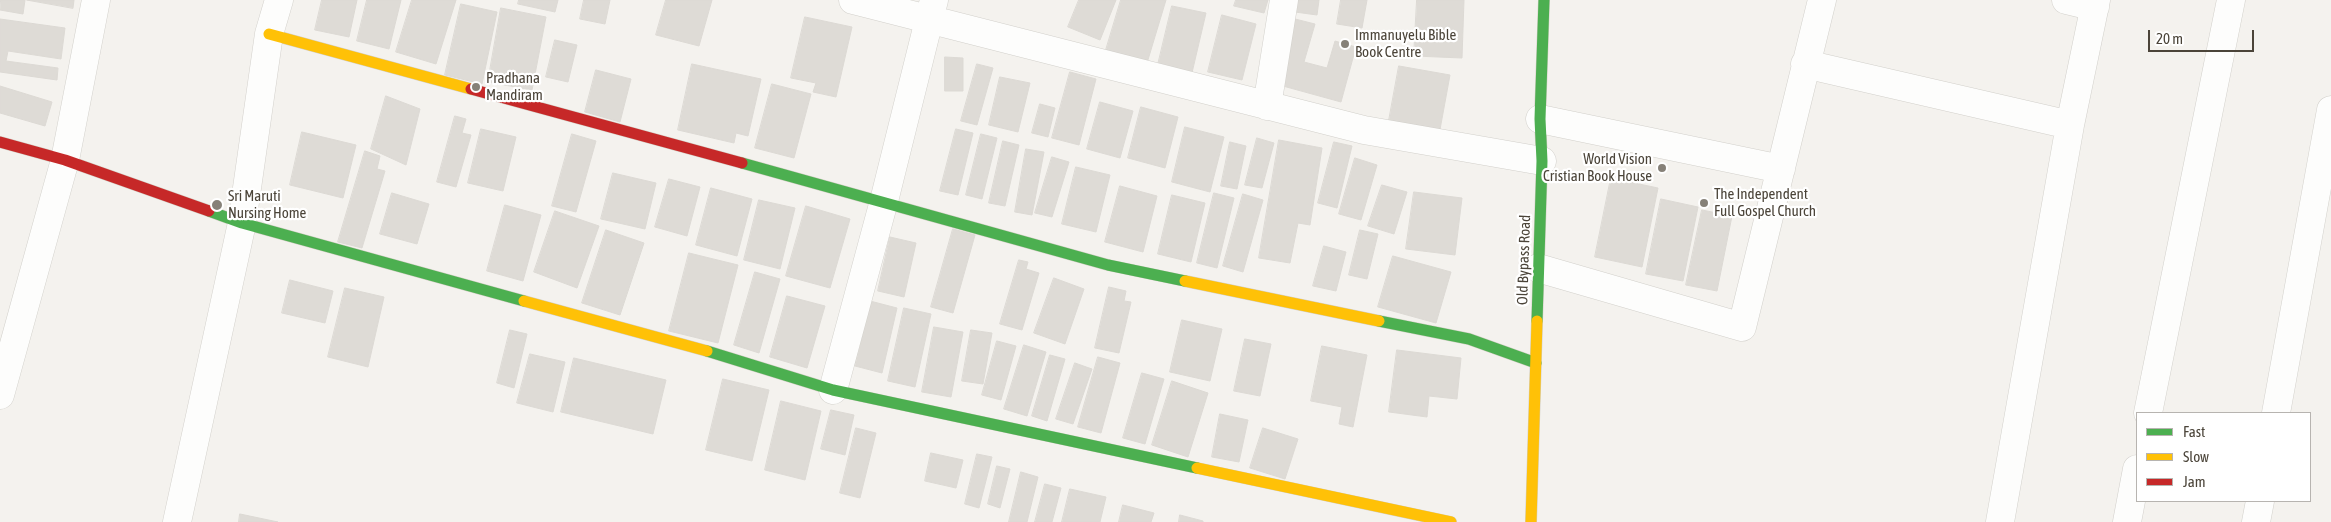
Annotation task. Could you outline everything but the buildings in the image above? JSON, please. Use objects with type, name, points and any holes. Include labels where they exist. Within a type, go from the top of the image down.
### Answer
[{"type":"street","points":[[0,394],[65,160],[96,0]]},
{"type":"street","points":[[177,522],[242,223],[269,34],[279,0]]},
{"type":"street","points":[[853,0],[932,10],[1267,106],[1364,130],[1542,160]]},
{"type":"street","points":[[1267,106],[1284,0]]},
{"type":"street","name":"Old Bypass Road","points":[[1532,522],[1542,160],[1540,119],[1544,0]]},
{"type":"street","points":[[1538,268],[1742,327],[1822,0]]},
{"type":"street","points":[[2000,522],[2070,125],[2096,3],[2066,0]]},
{"type":"street","points":[[2148,412],[2231,0]]},
{"type":"street","points":[[833,390],[884,201],[932,10]]},
{"type":"street","points":[[269,34],[884,201],[1108,265],[1469,338],[1536,363]]},
{"type":"street","points":[[1805,64],[2070,125]]},
{"type":"street","points":[[2276,412],[2331,110]]},
{"type":"street","points":[[1540,119],[1781,169]]},
{"type":"street","points":[[0,142],[65,160],[242,223],[712,352],[833,390],[1452,522]]},
{"type":"street","points":[[2127,522],[2136,474]]},
{"type":"street","points":[[2256,522],[2260,502]]},
{"type":"traffic: fast","points":[[1537,321],[1542,161],[1540,119],[1544,0]]},
{"type":"traffic: fast","points":[[742,163],[1108,265],[1185,281]]},
{"type":"traffic: fast","points":[[209,211],[242,223],[524,301]]},
{"type":"traffic: fast","points":[[1379,321],[1469,339],[1536,363]]},
{"type":"traffic: fast","points":[[707,351],[833,390],[1197,468]]},
{"type":"traffic: slow","points":[[269,34],[471,89]]},
{"type":"traffic: slow","points":[[1185,281],[1379,321]]},
{"type":"traffic: slow","points":[[524,301],[707,351]]},
{"type":"traffic: slow","points":[[1531,522],[1537,321]]},
{"type":"traffic: slow","points":[[1197,468],[1451,522]]},
{"type":"traffic: jam","points":[[471,89],[742,163]]},
{"type":"traffic: jam","points":[[0,142],[65,160],[209,211]]},
{"type":"place","name":"Immanuyelu Bible Book Centre","points":[[1345,44]]},
{"type":"place","name":"Pradhana Mandiram","points":[[476,87]]},
{"type":"place","name":"World Vision Cristian Book House","points":[[1662,168]]},
{"type":"place","name":"The Independent Full Gospel Church","points":[[1704,203]]},
{"type":"place","name":"Sri Maruti Nursing Home","points":[[217,205]]}]
